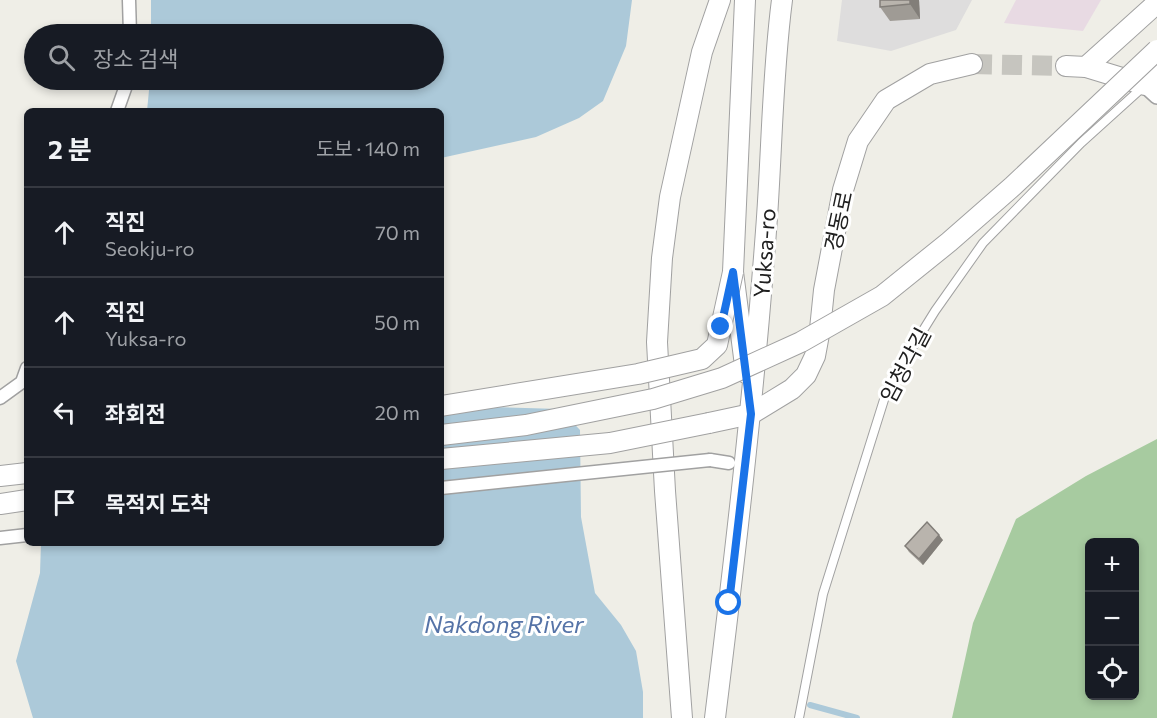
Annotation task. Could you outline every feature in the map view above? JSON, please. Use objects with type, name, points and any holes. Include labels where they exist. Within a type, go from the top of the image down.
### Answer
[{"type":"street","points":[[129,0],[130,24]]},
{"type":"street","points":[[682,718],[665,491],[657,342],[662,258],[670,197],[700,64],[720,0]]},
{"type":"street","name":"Yuksa-ro","points":[[745,0],[733,272],[751,414]]},
{"type":"street","name":"Yuksa-ro","points":[[751,414],[766,231],[777,38],[782,0]]},
{"type":"street","points":[[1086,67],[1157,3]]},
{"type":"street","points":[[444,435],[526,425],[653,399],[722,378],[801,342],[882,296],[949,242],[1013,186],[1157,50]]},
{"type":"street","name":"경동로","points":[[444,459],[609,443],[709,423],[751,414],[792,389],[806,375],[815,356],[824,290],[843,190],[858,141],[886,100],[930,74],[972,64]]},
{"type":"street","points":[[1066,66],[1086,67],[1153,85]]},
{"type":"street","points":[[118,108],[124,90]]},
{"type":"street","points":[[444,406],[638,374],[702,359],[717,345],[733,272]]},
{"type":"street","points":[[0,398],[22,382],[24,376]]},
{"type":"street","points":[[715,718],[751,414]]},
{"type":"street","points":[[444,488],[710,460],[729,463]]},
{"type":"street","points":[[0,476],[24,472]]},
{"type":"street","points":[[0,504],[24,500]]},
{"type":"street","points":[[0,537],[24,535]]},
{"type":"lane","name":"임청각길","points":[[799,718],[823,594],[888,387],[935,311],[983,243],[1081,143],[1153,85]]},
{"type":"shaded area","points":[[842,0],[972,0],[956,30],[891,51],[837,41]]},
{"type":"shaded area","points":[[1016,0],[1101,0],[1083,31],[1004,23]]},
{"type":"green space","points":[[1157,439],[1157,718],[952,718],[973,623],[1016,519],[1086,476]]},
{"type":"water","points":[[151,0],[632,0],[626,46],[603,101],[579,118],[536,137],[444,157],[444,108],[147,108],[149,90],[444,90],[444,24],[151,24]]},
{"type":"water","name":"Nakdong River","points":[[444,400],[454,406],[560,409],[580,430],[581,517],[595,593],[621,625],[636,651],[643,692],[643,718],[33,718],[16,661],[40,573],[41,546],[444,546]]},
{"type":"building","points":[[880,0],[910,0],[910,4],[880,7]]},
{"type":"building","points":[[927,522],[939,535],[919,559],[905,546]]},
{"type":"waterway","points":[[810,705],[857,718]]},
{"type":"tunnel","points":[[972,64],[1066,66]]},
{"type":"route","points":[[721,327],[733,272],[751,414],[729,603]]}]
